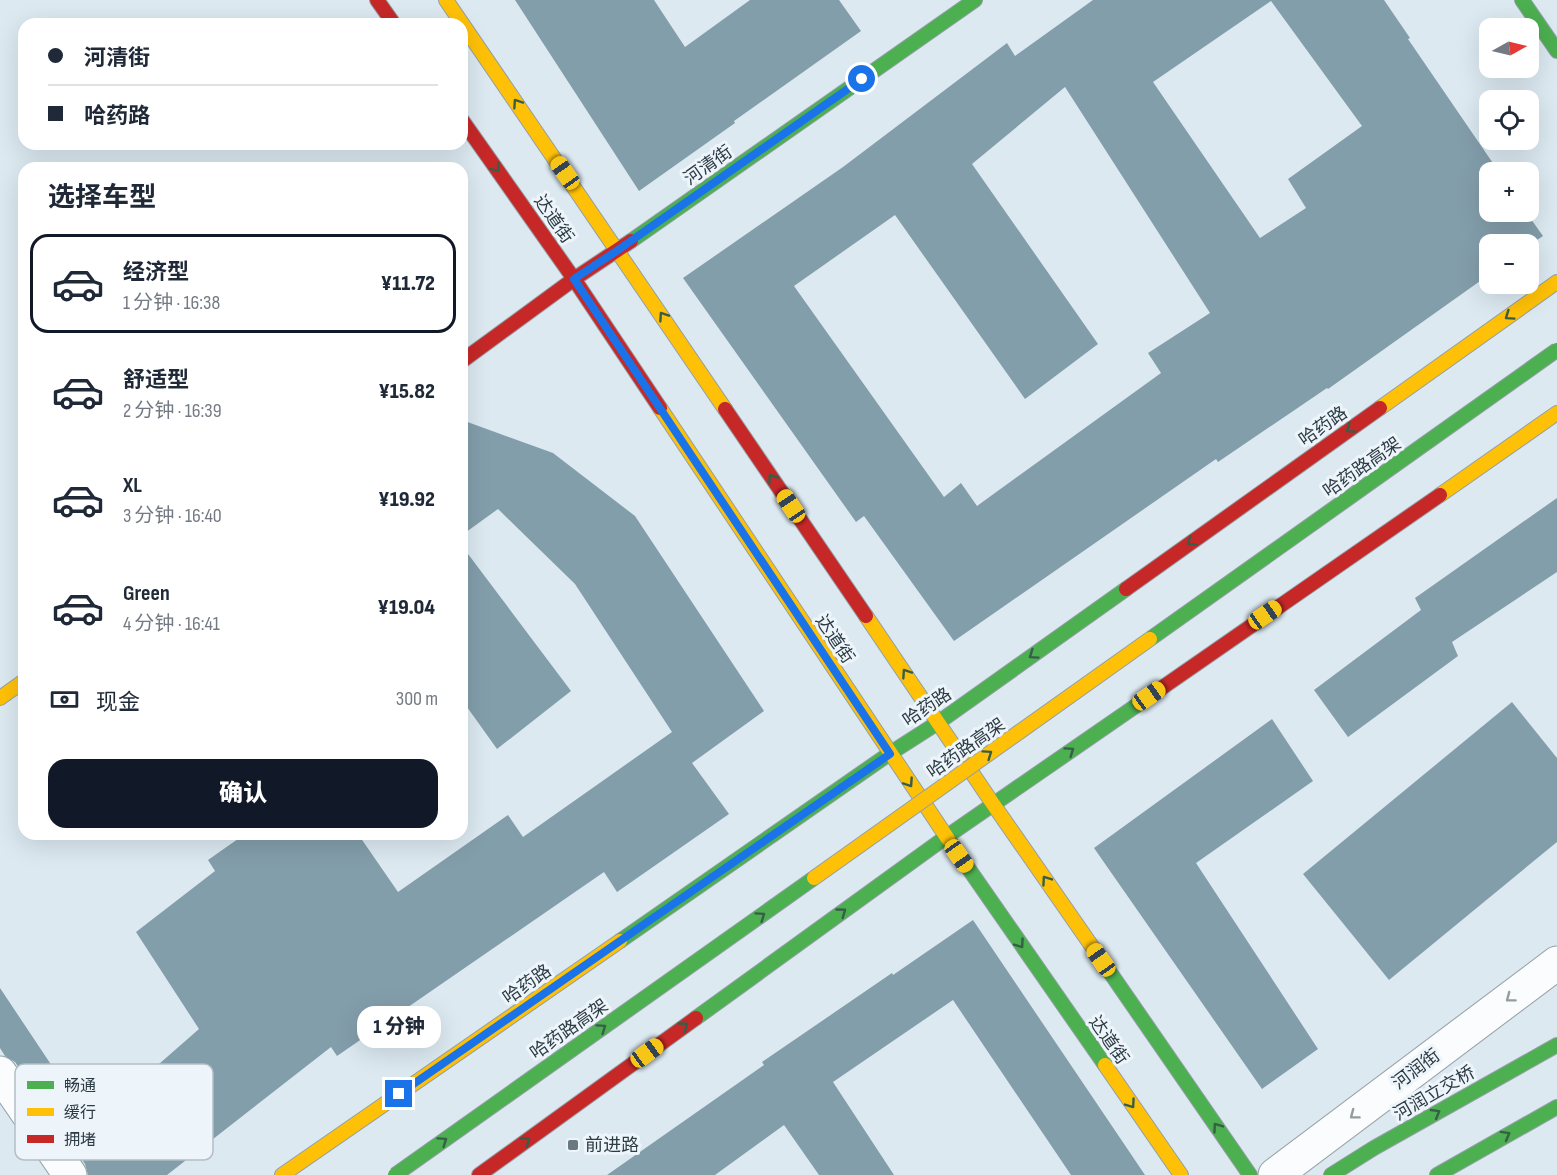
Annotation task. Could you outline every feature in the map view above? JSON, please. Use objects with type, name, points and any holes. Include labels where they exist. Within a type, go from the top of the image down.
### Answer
[{"type":"main road","points":[[377,0],[390,18]]},
{"type":"main road","points":[[446,0],[458,18]]},
{"type":"main road","name":"河清街","points":[[468,357],[574,279],[975,0]]},
{"type":"main road","points":[[1522,0],[1557,51]]},
{"type":"main road","points":[[468,32],[993,804],[1250,1175]]},
{"type":"main road","name":"达道街","points":[[468,129],[574,279],[946,837],[1181,1175]]},
{"type":"main road","name":"哈药路","points":[[282,1175],[939,722],[1557,282]]},
{"type":"main road","name":"哈药路高架","points":[[395,1175],[1557,350]]},
{"type":"main road","points":[[479,1175],[946,837],[1557,413]]},
{"type":"main road","points":[[0,698],[18,685]]},
{"type":"main road","name":"河润立交桥","points":[[1331,1175],[1374,1148],[1557,1045]]},
{"type":"main road","points":[[1437,1175],[1557,1107]]},
{"type":"street","name":"河润街","points":[[1275,1175],[1557,963]]},
{"type":"street","points":[[0,1073],[15,1095]]},
{"type":"street","points":[[60,1160],[70,1175]]},
{"type":"building","points":[[515,0],[654,0],[685,47],[750,0],[839,0],[861,31],[639,191]]},
{"type":"building","points":[[1093,0],[1384,0],[1479,143],[1479,150],[1484,150],[1492,162],[1479,162],[1479,222],[1533,222],[1543,236],[1539,239],[1539,234],[1479,234],[1479,282],[1328,389],[1218,462],[1216,459],[954,641],[864,516],[856,522],[683,278],[843,167],[1007,43],[1015,56]],"holes":[[[1271,1],[1362,126],[1288,179],[1306,208],[1260,238],[1153,82]],[[1065,87],[1210,313],[1148,353],[1161,373],[977,506],[961,483],[944,497],[794,286],[895,215],[1025,399],[1098,344],[972,164]]]},
{"type":"building","points":[[468,422],[553,453],[635,516],[764,711],[692,763],[729,814],[617,892],[604,872],[337,1056],[331,1047],[213,1139],[213,1064],[159,1064],[199,1029],[136,932],[215,871],[208,860],[236,840],[362,840],[398,892],[508,815],[523,837],[672,732],[575,584],[498,509],[468,531]]},
{"type":"building","points":[[1557,498],[1557,572],[1452,642],[1458,656],[1348,737],[1314,690],[1421,610],[1415,598]]},
{"type":"building","points":[[468,554],[571,691],[497,749],[468,708]]},
{"type":"building","points":[[1512,702],[1557,758],[1557,842],[1389,980],[1303,874]]},
{"type":"building","points":[[1272,719],[1313,781],[1196,863],[1318,1049],[1262,1089],[1094,848]]},
{"type":"building","points":[[973,920],[1145,1175],[1071,1175],[953,1000],[833,1082],[894,1175],[819,1175],[784,1125],[715,1175],[607,1175],[764,1065],[762,1062]]},
{"type":"building","points":[[0,988],[51,1064],[16,1064],[5,1056],[0,1048]]},
{"type":"building","points":[[82,1160],[186,1160],[167,1175],[88,1175]]},
{"type":"traffic: fast","points":[[631,241],[975,0]]},
{"type":"traffic: fast","points":[[1522,0],[1557,51]]},
{"type":"traffic: fast","points":[[1150,639],[1557,350]]},
{"type":"traffic: fast","points":[[620,941],[889,754],[939,722],[1126,589]]},
{"type":"traffic: fast","points":[[696,1018],[946,837],[1140,703]]},
{"type":"traffic: fast","points":[[948,839],[1105,1065]]},
{"type":"traffic: fast","points":[[395,1175],[814,878]]},
{"type":"traffic: fast","points":[[1107,968],[1250,1175]]},
{"type":"traffic: fast","points":[[1331,1175],[1374,1148],[1557,1045]]},
{"type":"traffic: fast","points":[[1437,1175],[1557,1107]]},
{"type":"traffic: slow","points":[[446,0],[458,18]]},
{"type":"traffic: slow","points":[[468,32],[725,409]]},
{"type":"traffic: slow","points":[[1380,408],[1557,282]]},
{"type":"traffic: slow","points":[[660,408],[948,839]]},
{"type":"traffic: slow","points":[[1440,495],[1557,413]]},
{"type":"traffic: slow","points":[[866,616],[1107,968]]},
{"type":"traffic: slow","points":[[814,878],[1150,639]]},
{"type":"traffic: slow","points":[[0,698],[18,685]]},
{"type":"traffic: slow","points":[[282,1175],[620,941]]},
{"type":"traffic: slow","points":[[1105,1065],[1181,1175]]},
{"type":"traffic: jam","points":[[377,0],[390,18]]},
{"type":"traffic: jam","points":[[468,129],[574,279],[660,408]]},
{"type":"traffic: jam","points":[[468,357],[574,279],[631,241]]},
{"type":"traffic: jam","points":[[1126,589],[1380,408]]},
{"type":"traffic: jam","points":[[725,409],[866,616]]},
{"type":"traffic: jam","points":[[1140,703],[1440,495]]},
{"type":"traffic: jam","points":[[479,1175],[696,1018]]},
{"type":"place","name":"前进路","points":[[573,1145]]},
{"type":"route","points":[[399,1094],[890,754],[574,279],[862,79]]}]
